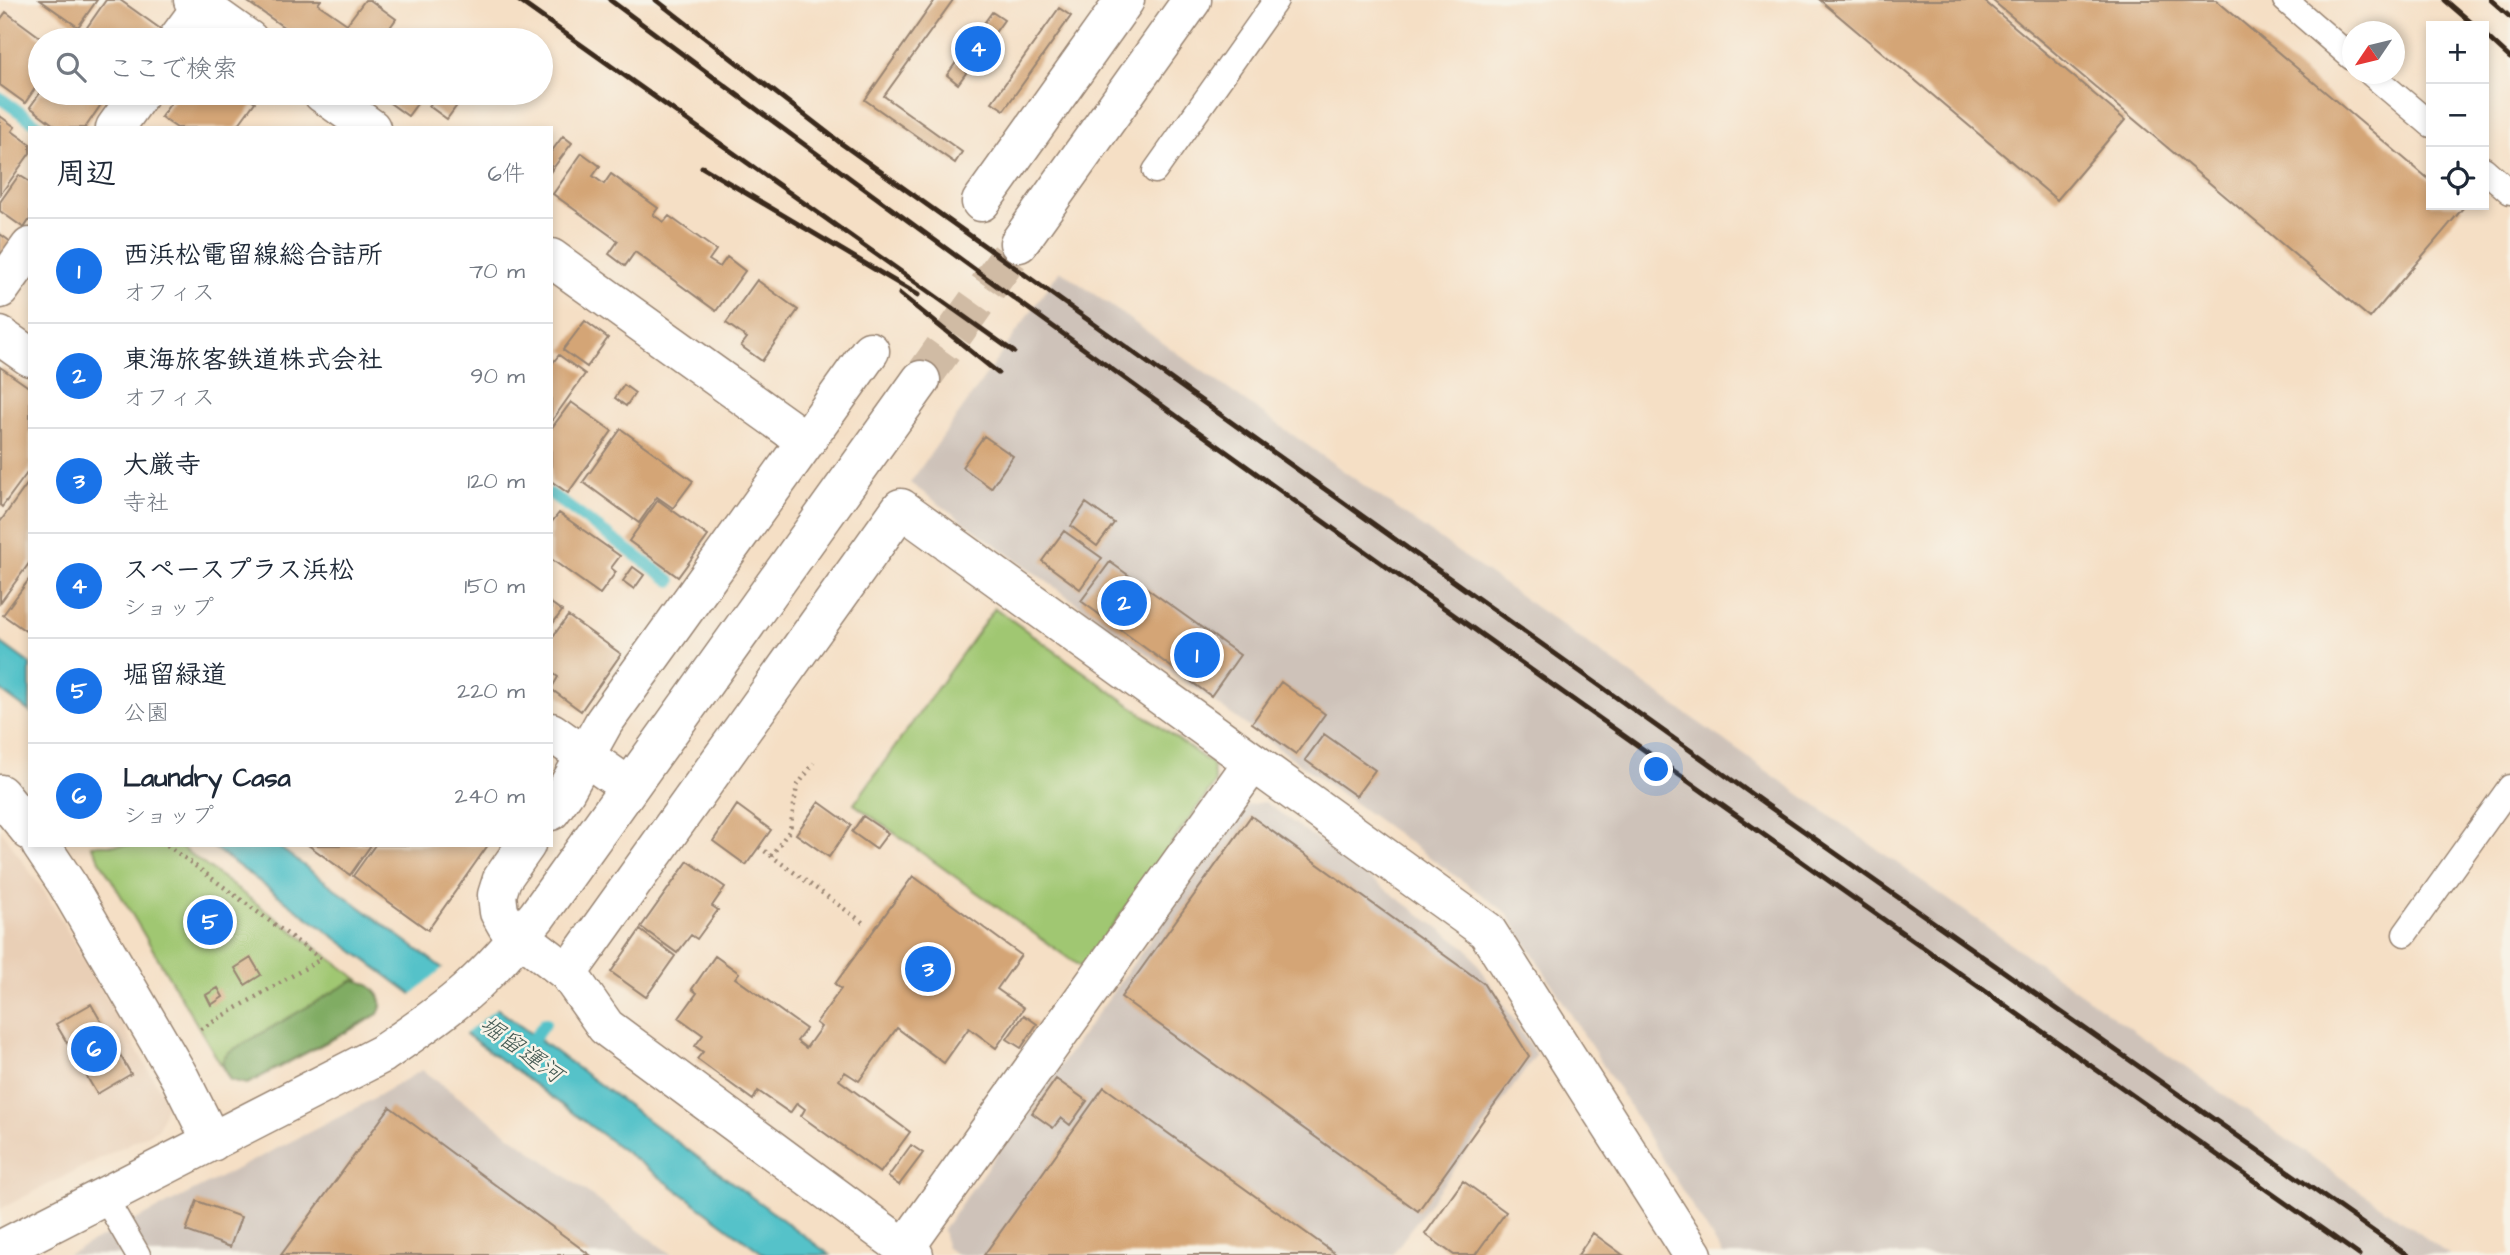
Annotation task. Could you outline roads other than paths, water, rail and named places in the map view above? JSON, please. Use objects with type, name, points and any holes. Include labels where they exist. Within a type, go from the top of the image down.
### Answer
[{"type":"street","points":[[981,202],[1125,0]]},
{"type":"street","points":[[1019,243],[1192,0]]},
{"type":"street","points":[[183,28],[197,3],[232,28]]},
{"type":"street","points":[[116,126],[131,105]]},
{"type":"street","points":[[338,105],[367,126]]},
{"type":"street","points":[[0,289],[28,250]]},
{"type":"street","points":[[553,259],[806,441]]},
{"type":"street","points":[[0,336],[28,356]]},
{"type":"street","points":[[553,808],[604,722],[870,351]]},
{"type":"street","points":[[0,1250],[382,1054],[431,1020],[482,977],[537,916],[921,380]]},
{"type":"street","points":[[568,973],[901,508],[1488,931],[1693,1255]]},
{"type":"street","points":[[553,733],[629,787]]},
{"type":"street","points":[[525,847],[502,879],[497,895],[499,912],[507,926],[568,973],[606,1027],[910,1252],[1254,762]]},
{"type":"street","points":[[0,794],[28,829]]},
{"type":"street","points":[[42,847],[67,884],[180,1078],[212,1142]]},
{"type":"lane","points":[[1154,171],[1276,0]]},
{"type":"lane","points":[[2285,0],[2342,49]]},
{"type":"lane","points":[[2383,84],[2426,121]]},
{"type":"lane","points":[[2489,173],[2510,192]]},
{"type":"lane","points":[[2405,934],[2510,787]]},
{"type":"lane","points":[[104,1196],[138,1255]]},
{"type":"water","points":[[0,642],[28,663],[28,711],[0,690]]},
{"type":"water","name":"堀留運河","points":[[213,847],[279,847],[830,1255],[765,1255]]},
{"type":"waterway","points":[[0,98],[39,126]]},
{"type":"waterway","points":[[553,495],[671,581]]},
{"type":"waterway","name":"堀留運河","points":[[527,1048],[545,1023]]},
{"type":"tunnel","points":[[921,380],[1019,243]]},
{"type":"railway","points":[[518,0],[1014,352]]},
{"type":"railway","points":[[610,0],[1261,477],[2359,1255]]},
{"type":"railway","points":[[656,0],[842,144],[1764,803],[2407,1255]]},
{"type":"railway","points":[[2445,0],[2469,21]]},
{"type":"railway","points":[[2491,0],[2510,17]]},
{"type":"railway","points":[[2489,39],[2510,58]]},
{"type":"railway","points":[[702,167],[918,295]]},
{"type":"railway","points":[[900,294],[998,373]]},
{"type":"place","name":"スペースプラス浜松","points":[[978,49]]},
{"type":"place","name":"東海旅客鉄道株式会社","points":[[1124,603]]},
{"type":"place","name":"西浜松電留線総合詰所","points":[[1197,655]]},
{"type":"place","name":"堀留緑道","points":[[210,922]]},
{"type":"place","name":"大厳寺","points":[[928,969]]},
{"type":"place","name":"Laundry Casa","points":[[94,1049]]}]
